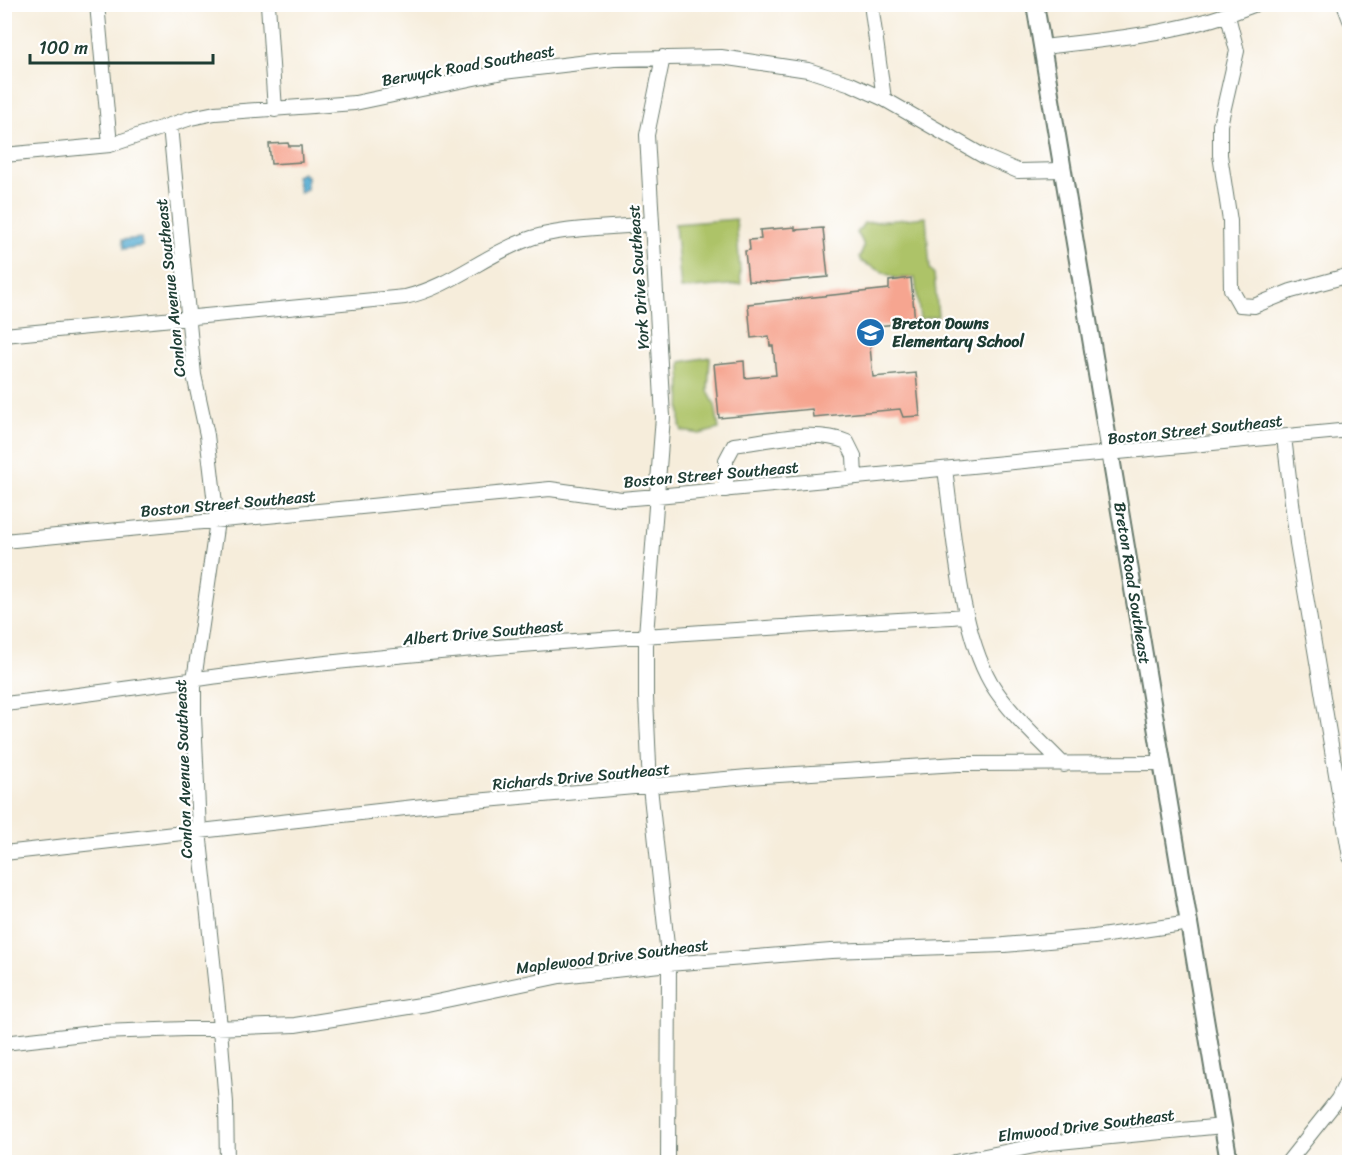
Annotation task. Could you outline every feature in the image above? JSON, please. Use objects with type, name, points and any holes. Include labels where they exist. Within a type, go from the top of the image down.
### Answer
[{"type":"main road","name":"Breton Road Southeast","points":[[1035,4],[1229,1162]]},
{"type":"street","points":[[97,4],[110,145]]},
{"type":"street","points":[[268,4],[275,110]]},
{"type":"street","points":[[871,4],[884,99]]},
{"type":"street","points":[[1043,47],[1156,34],[1228,16],[1256,4]]},
{"type":"street","points":[[1344,4],[1350,20]]},
{"type":"street","points":[[1228,16],[1237,51],[1220,125],[1220,156],[1230,221],[1231,289],[1240,304],[1254,306],[1291,291],[1350,275]]},
{"type":"street","name":"York Drive Southeast","points":[[663,57],[647,135],[650,224],[663,417],[646,635],[650,787],[669,964],[668,1162]]},
{"type":"street","name":"Berwyck Road Southeast","points":[[4,155],[110,145],[214,113],[355,103],[514,71],[614,59],[721,57],[775,64],[819,74],[884,99],[985,157],[1018,171],[1062,170]]},
{"type":"street","name":"Conlon Avenue Southeast","points":[[170,126],[194,375],[207,435],[217,521],[195,680],[199,831],[220,1029],[226,1103],[227,1162]]},
{"type":"street","points":[[4,335],[405,297],[425,293],[454,279],[491,254],[529,238],[650,224]]},
{"type":"street","name":"Boston Street Southeast","points":[[4,541],[550,489],[621,499],[1350,430]]},
{"type":"street","points":[[726,490],[726,460],[734,445],[787,439],[832,436],[847,442],[854,456],[855,477]]},
{"type":"street","points":[[1284,437],[1301,566],[1350,857]]},
{"type":"street","points":[[945,469],[967,616],[991,683],[1064,765]]},
{"type":"street","name":"Albert Drive Southeast","points":[[4,704],[317,664],[646,635],[967,616]]},
{"type":"street","name":"Richards Drive Southeast","points":[[4,853],[441,804],[748,777],[958,765],[1162,763]]},
{"type":"street","name":"Maplewood Drive Southeast","points":[[4,1043],[101,1032],[220,1029],[295,1024],[362,1016],[560,976],[669,964],[831,951],[1004,945],[1094,937],[1190,923]]},
{"type":"street","points":[[1288,1162],[1338,1099],[1350,1075]]},
{"type":"street","name":"Elmwood Drive Southeast","points":[[955,1162],[1050,1143],[1223,1126]]},
{"type":"green space","points":[[926,217],[930,269],[934,274],[938,316],[920,319],[915,278],[895,278],[862,262],[859,257],[863,251],[863,245],[857,233],[864,223]]},
{"type":"green space","points":[[736,219],[741,284],[681,289],[675,224]]},
{"type":"green space","points":[[710,357],[708,391],[715,405],[719,429],[700,434],[682,431],[680,425],[681,362]]},
{"type":"water","points":[[303,173],[307,176],[307,189],[300,193],[296,176]]},
{"type":"water","points":[[141,238],[142,246],[123,249],[122,240]]},
{"type":"building","points":[[288,143],[289,146],[301,146],[302,162],[271,164],[269,144]]},
{"type":"building","points":[[795,227],[795,230],[823,228],[828,277],[773,282],[748,281],[745,251],[750,250],[749,240],[761,239],[760,230]]},
{"type":"building","name":"Breton Downs Elementary School","points":[[911,278],[915,322],[868,327],[873,377],[916,373],[920,416],[903,417],[900,409],[813,417],[812,409],[719,418],[714,364],[744,361],[745,378],[776,375],[773,346],[770,346],[769,336],[751,338],[748,304],[889,289],[889,281]]},
{"type":"place","name":"Breton Downs Elementary School","points":[[871,332]]}]
